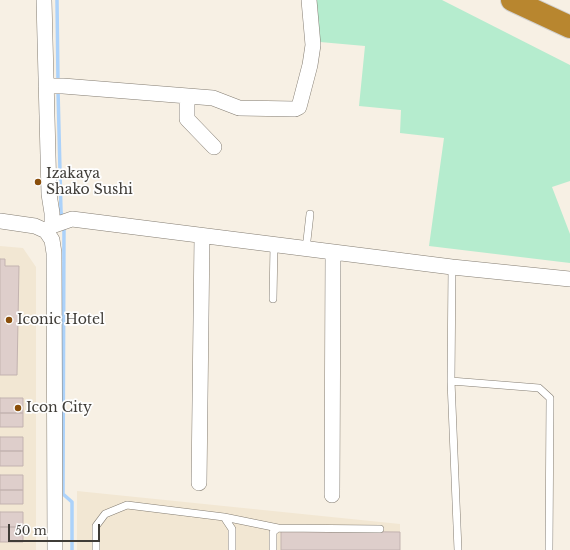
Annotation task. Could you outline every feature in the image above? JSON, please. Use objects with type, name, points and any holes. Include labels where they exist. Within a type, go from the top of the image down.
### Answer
[{"type":"highway","points":[[512,0],[570,27]]},
{"type":"street","points":[[44,0],[54,86],[49,194],[52,213],[57,225],[52,240],[54,253],[55,550]]},
{"type":"street","points":[[54,86],[213,98],[239,108],[297,108],[310,65],[314,45],[309,0]]},
{"type":"street","points":[[187,96],[187,119],[214,147]]},
{"type":"street","points":[[0,221],[35,226],[57,225],[202,236],[452,267],[570,279]]},
{"type":"street","points":[[199,483],[202,236]]},
{"type":"street","points":[[332,495],[333,252]]},
{"type":"lane","points":[[306,249],[310,214]]},
{"type":"lane","points":[[273,299],[274,245]]},
{"type":"lane","points":[[452,267],[451,381],[458,550]]},
{"type":"lane","points":[[451,381],[539,388],[550,398],[549,550]]},
{"type":"lane","points":[[96,550],[96,526],[105,514],[128,505],[224,517],[278,528],[380,529]]},
{"type":"lane","points":[[224,517],[232,529],[232,550]]},
{"type":"lane","points":[[272,550],[273,532],[278,528]]},
{"type":"shaded area","name":"Icon City","points":[[0,246],[23,248],[36,267],[36,550],[0,550]]},
{"type":"shaded area","points":[[77,491],[400,524],[400,550],[77,550]]},
{"type":"green space","points":[[312,0],[442,0],[570,65],[570,181],[552,187],[570,234],[570,263],[429,246],[444,138],[400,133],[401,110],[359,106],[365,46],[320,42]]},
{"type":"building","name":"Iconic Hotel","points":[[0,259],[5,259],[5,266],[19,266],[17,375],[0,375]]},
{"type":"building","points":[[0,398],[23,398],[23,413],[0,413]]},
{"type":"building","points":[[0,413],[23,413],[23,427],[0,427]]},
{"type":"building","points":[[0,437],[23,437],[23,451],[0,451]]},
{"type":"building","points":[[0,451],[23,451],[23,466],[0,466]]},
{"type":"building","points":[[0,475],[23,475],[23,490],[0,490]]},
{"type":"building","points":[[0,490],[23,490],[23,504],[0,504]]},
{"type":"building","points":[[0,512],[23,512],[23,527],[0,527]]},
{"type":"building","points":[[0,527],[23,527],[23,542],[0,542]]},
{"type":"building","points":[[281,531],[400,532],[400,550],[281,550]]},
{"type":"waterway","points":[[57,0],[58,82]]},
{"type":"waterway","points":[[58,90],[61,212],[63,219]]},
{"type":"waterway","points":[[64,225],[63,494],[72,502],[72,550]]},
{"type":"place","name":"Izakaya Shako Sushi","points":[[38,182]]},
{"type":"place","name":"Iconic Hotel","points":[[9,320]]},
{"type":"place","name":"Icon City","points":[[18,408]]}]
